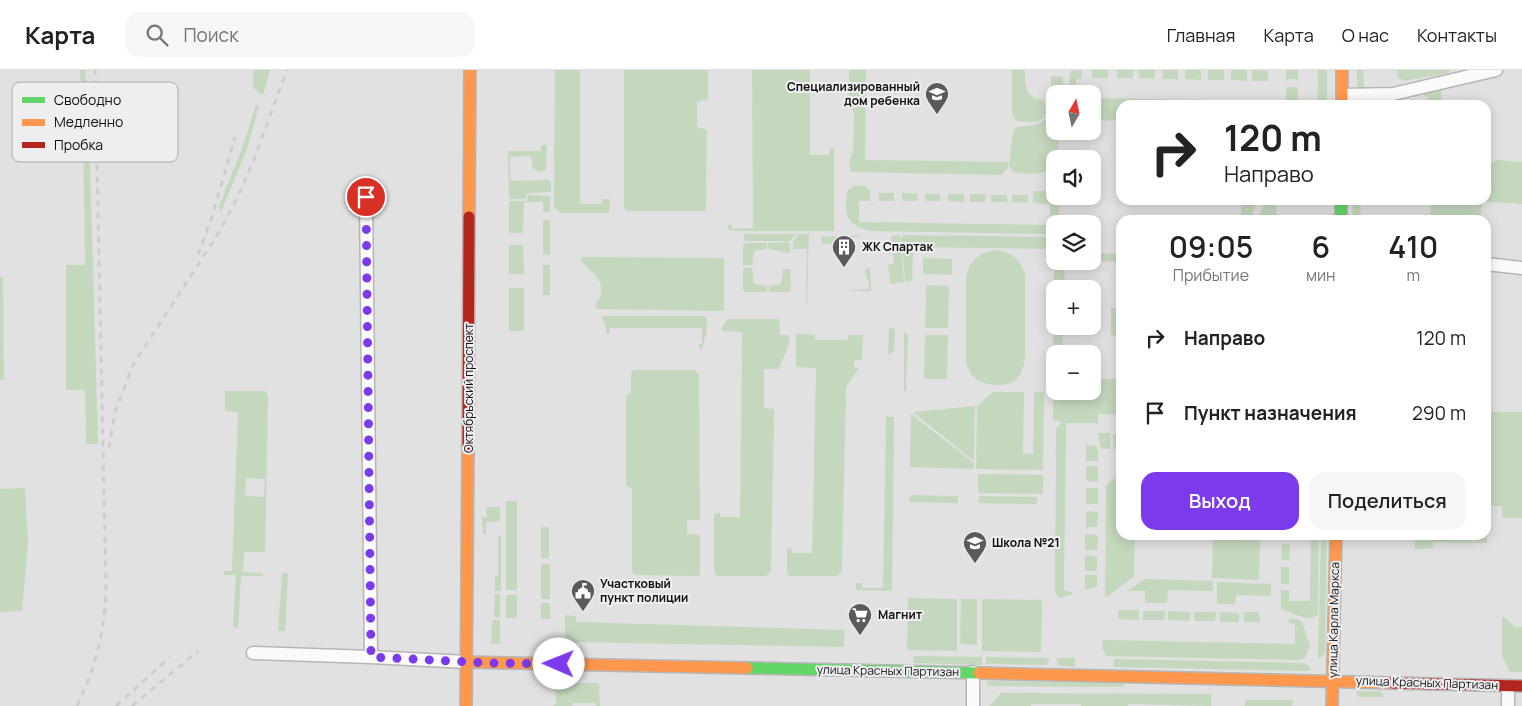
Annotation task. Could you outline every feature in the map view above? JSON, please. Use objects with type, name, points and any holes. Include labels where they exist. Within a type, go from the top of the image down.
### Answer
[{"type":"street","name":"Октябрьский проспект","points":[[466,706],[470,70]]},
{"type":"street","points":[[1342,70],[1342,100],[1393,94],[1496,70]]},
{"type":"street","points":[[366,197],[371,657]]},
{"type":"street","points":[[1491,265],[1522,268]]},
{"type":"street","name":"улица Карла Маркса","points":[[1332,706],[1336,540]]},
{"type":"street","name":"улица Красных Партизан","points":[[253,653],[467,662],[1332,680],[1522,686]]},
{"type":"street","points":[[973,672],[973,706]]},
{"type":"street","points":[[1508,686],[1508,706]]},
{"type":"green space","points":[[80,70],[85,70],[86,82],[81,82]]},
{"type":"green space","points":[[254,70],[270,70],[263,95],[254,88]]},
{"type":"green space","points":[[555,70],[580,70],[580,204],[602,204],[602,199],[610,199],[609,213],[561,213],[554,207]]},
{"type":"green space","points":[[624,70],[708,70],[708,99],[697,102],[697,127],[707,130],[706,211],[628,211],[624,207]]},
{"type":"green space","points":[[752,70],[810,70],[810,155],[829,155],[830,148],[834,148],[833,231],[732,231],[728,229],[728,225],[732,225],[732,229],[753,228]]},
{"type":"green space","points":[[849,70],[866,70],[865,160],[1009,162],[1008,167],[1002,175],[853,172],[850,170],[849,161],[853,152],[854,113],[849,105]]},
{"type":"green space","points":[[1012,70],[1025,70],[1025,82],[1028,93],[1044,101],[1046,112],[1044,118],[1035,122],[1016,121],[1012,114]]},
{"type":"green space","points":[[1082,70],[1082,78],[1076,79],[1076,85],[1069,85],[1070,71]]},
{"type":"green space","points":[[1092,70],[1108,70],[1108,78],[1092,78]]},
{"type":"green space","points":[[1117,70],[1133,70],[1133,78],[1117,78]]},
{"type":"green space","points":[[1139,70],[1155,70],[1155,79],[1139,78]]},
{"type":"green space","points":[[1163,70],[1178,70],[1178,79],[1162,79]]},
{"type":"green space","points":[[1185,70],[1201,70],[1201,80],[1185,79]]},
{"type":"green space","points":[[1208,70],[1224,70],[1224,80],[1208,80]]},
{"type":"green space","points":[[1231,70],[1247,70],[1247,81],[1231,80]]},
{"type":"green space","points":[[1252,70],[1268,71],[1268,81],[1252,81]]},
{"type":"green space","points":[[1286,70],[1298,70],[1298,79],[1286,79]]},
{"type":"green space","points":[[1318,70],[1327,70],[1327,100],[1317,100]]},
{"type":"green space","points":[[1357,70],[1363,70],[1364,90],[1357,89]]},
{"type":"green space","points":[[1397,70],[1450,70],[1448,73],[1403,81],[1398,77]]},
{"type":"green space","points":[[1051,76],[1063,77],[1062,85],[1051,85]]},
{"type":"green space","points":[[1286,87],[1298,87],[1298,100],[1286,100]]},
{"type":"green space","points":[[1441,89],[1442,100],[1427,100],[1427,96],[1424,97],[1425,91]]},
{"type":"green space","points":[[1101,98],[1207,100],[1116,100],[1116,121],[1101,120]]},
{"type":"green space","points":[[256,105],[259,106],[247,149],[221,212],[219,206],[243,146]]},
{"type":"green space","points":[[1046,118],[1046,140],[1059,140],[1058,150],[1046,150],[1046,171],[1035,174],[1013,172],[1009,166],[1013,131],[1016,127],[1039,124]]},
{"type":"green space","points":[[541,145],[547,145],[546,170],[539,172],[533,168],[531,156],[510,157],[510,179],[513,181],[548,180],[551,182],[551,192],[527,193],[525,199],[509,199],[508,151],[541,151]]},
{"type":"green space","points":[[1497,160],[1522,162],[1522,204],[1491,202],[1491,163]]},
{"type":"green space","points":[[83,162],[90,162],[98,444],[86,444],[85,390],[66,390],[66,265],[85,265]]},
{"type":"green space","points":[[854,185],[866,186],[870,192],[870,201],[859,201],[859,222],[1046,225],[1046,234],[873,231],[858,226],[849,218],[846,206],[848,190]]},
{"type":"green space","points":[[1034,191],[1046,191],[1046,204],[1033,203]]},
{"type":"green space","points":[[879,193],[894,193],[894,201],[879,201]]},
{"type":"green space","points":[[902,193],[918,194],[917,201],[902,201]]},
{"type":"green space","points":[[925,194],[940,194],[940,201],[925,201]]},
{"type":"green space","points":[[948,194],[964,194],[964,202],[948,201]]},
{"type":"green space","points":[[970,194],[986,194],[985,202],[970,202]]},
{"type":"green space","points":[[528,195],[550,196],[550,212],[543,212],[543,202],[524,202],[523,233],[509,233],[509,201],[527,201]]},
{"type":"green space","points":[[991,195],[1007,195],[1007,202],[991,202]]},
{"type":"green space","points":[[1012,195],[1028,195],[1028,203],[1012,202]]},
{"type":"green space","points":[[1050,205],[1059,205],[1059,215],[1050,215]]},
{"type":"green space","points":[[1241,205],[1256,205],[1252,215],[1241,215]]},
{"type":"green space","points":[[1265,205],[1276,205],[1276,215],[1260,215]]},
{"type":"green space","points":[[1353,205],[1361,205],[1360,215],[1352,215]]},
{"type":"green space","points":[[1431,205],[1482,205],[1481,215],[1430,215]]},
{"type":"green space","points":[[543,220],[550,220],[550,255],[543,254]]},
{"type":"green space","points":[[744,234],[796,234],[790,241],[746,241]]},
{"type":"green space","points":[[798,234],[809,234],[807,303],[807,249],[793,249],[793,242]]},
{"type":"green space","points":[[866,235],[841,239],[840,243],[822,244],[821,237]]},
{"type":"green space","points":[[900,235],[904,282],[890,284],[888,265],[894,264],[891,236]]},
{"type":"green space","points":[[903,235],[1046,237],[1046,249],[913,247],[912,281],[906,282],[901,238]]},
{"type":"green space","points":[[788,242],[790,253],[769,249],[768,243]]},
{"type":"green space","points":[[746,243],[767,243],[767,249],[754,251],[752,265],[743,265],[743,245]]},
{"type":"green space","points":[[509,245],[523,245],[524,274],[509,274]]},
{"type":"green space","points":[[996,250],[1006,252],[1014,257],[1025,273],[1025,360],[1017,379],[1002,385],[985,383],[976,379],[968,369],[966,362],[967,273],[975,259],[984,253]]},
{"type":"green space","points":[[1101,253],[1116,254],[1116,262],[1101,261]]},
{"type":"green space","points":[[581,257],[724,258],[724,311],[597,309],[595,307],[600,298],[601,286],[597,277],[582,262]]},
{"type":"green space","points":[[923,258],[952,259],[952,275],[923,274]]},
{"type":"green space","points":[[543,265],[550,265],[550,295],[543,295]]},
{"type":"green space","points":[[743,268],[752,268],[754,284],[767,286],[767,292],[745,292],[743,289]]},
{"type":"green space","points":[[870,268],[871,291],[843,291],[868,289],[869,281],[867,281],[867,275],[865,275],[865,269]]},
{"type":"green space","points":[[783,269],[790,269],[791,289],[788,292],[769,292],[769,286],[781,284]]},
{"type":"green space","points":[[1054,270],[1065,270],[1064,280],[1054,280]]},
{"type":"green space","points":[[0,277],[3,277],[4,380],[0,380]]},
{"type":"green space","points":[[926,285],[949,286],[948,328],[925,328]]},
{"type":"green space","points":[[509,288],[524,288],[524,331],[509,331]]},
{"type":"green space","points":[[1111,308],[1116,308],[1116,336],[1111,335]]},
{"type":"green space","points":[[602,316],[705,316],[707,328],[702,349],[699,349],[699,344],[702,344],[702,328],[610,328],[609,334],[606,334],[606,326]]},
{"type":"green space","points":[[728,319],[779,319],[780,335],[789,335],[787,348],[779,369],[764,369],[764,408],[774,409],[771,572],[766,576],[717,576],[714,572],[714,514],[720,513],[720,517],[740,517],[742,332],[722,331],[722,327]]},
{"type":"green space","points":[[889,328],[895,329],[894,351],[888,355]]},
{"type":"green space","points":[[904,332],[908,335],[906,391],[904,391]]},
{"type":"green space","points":[[796,334],[815,335],[815,340],[847,340],[848,335],[863,335],[862,360],[854,360],[854,367],[859,368],[846,387],[842,571],[837,576],[789,576],[787,573],[787,548],[792,549],[792,553],[812,553],[816,368],[796,367]]},
{"type":"green space","points":[[925,335],[948,335],[947,379],[924,379]]},
{"type":"green space","points":[[1053,335],[1063,335],[1062,345],[1053,345]]},
{"type":"green space","points":[[634,370],[694,370],[699,374],[700,520],[687,520],[687,534],[700,535],[699,576],[636,575],[632,572],[632,489],[626,485],[626,398],[631,393],[631,373]]},
{"type":"green space","points":[[1101,379],[1116,379],[1116,415],[1098,414],[1098,423],[1066,423],[1064,589],[1073,594],[1059,598],[1055,587],[1056,429],[1062,422],[1053,420],[1053,400],[1101,400]]},
{"type":"green space","points":[[225,391],[266,391],[268,398],[265,552],[244,552],[243,572],[263,573],[263,576],[241,576],[238,628],[233,627],[236,575],[224,575],[224,571],[232,571],[238,412],[225,411]],"holes":[[[246,478],[265,479],[264,497],[245,496]]]},
{"type":"green space","points":[[993,392],[1024,392],[1023,453],[1033,454],[1034,392],[1044,392],[1043,470],[976,469],[977,406]]},
{"type":"green space","points":[[975,406],[974,461],[913,412]]},
{"type":"green space","points":[[1491,412],[1522,412],[1522,518],[1502,518],[1502,506],[1491,506]]},
{"type":"green space","points":[[911,414],[974,463],[974,469],[910,467]]},
{"type":"green space","points":[[886,417],[894,417],[892,589],[890,591],[856,590],[856,583],[862,583],[862,588],[883,588]]},
{"type":"green space","points":[[1098,433],[1110,433],[1110,449],[1101,449]]},
{"type":"green space","points":[[1113,434],[1116,434],[1116,449],[1114,449]]},
{"type":"green space","points":[[1086,445],[1096,446],[1098,461],[1086,461]]},
{"type":"green space","points":[[1086,466],[1098,466],[1098,482],[1086,481]]},
{"type":"green space","points":[[978,474],[1043,475],[1043,494],[978,493]]},
{"type":"green space","points":[[1116,476],[1116,540],[1135,540],[1134,576],[1107,597],[1105,595],[1106,486]]},
{"type":"green space","points":[[25,488],[28,543],[22,611],[0,612],[0,489]]},
{"type":"green space","points":[[1086,488],[1098,488],[1098,504],[1086,504]]},
{"type":"green space","points":[[912,495],[958,496],[958,503],[909,502],[909,497]]},
{"type":"green space","points":[[979,496],[1037,497],[1037,504],[979,503]]},
{"type":"green space","points":[[506,501],[517,501],[517,590],[506,590]]},
{"type":"green space","points":[[486,507],[500,507],[500,521],[486,522],[486,534],[483,534],[482,517],[487,517]]},
{"type":"green space","points":[[1086,511],[1098,512],[1097,527],[1086,527]]},
{"type":"green space","points":[[541,527],[549,527],[549,558],[541,558]]},
{"type":"green space","points":[[1085,534],[1098,535],[1097,550],[1085,550]]},
{"type":"green space","points":[[498,536],[501,536],[501,591],[495,591],[495,576],[498,576]]},
{"type":"green space","points":[[1213,540],[1260,540],[1259,580],[1212,578]]},
{"type":"green space","points":[[1311,540],[1319,540],[1318,615],[1309,618],[1281,609],[1281,590],[1289,590],[1289,601],[1310,601]]},
{"type":"green space","points":[[1321,540],[1327,540],[1325,652],[1321,658],[1318,658]]},
{"type":"green space","points":[[1415,540],[1487,540],[1487,543],[1433,542],[1433,548],[1415,549]]},
{"type":"green space","points":[[1282,544],[1290,545],[1289,560],[1281,560]]},
{"type":"green space","points":[[1085,555],[1097,556],[1097,571],[1085,571]]},
{"type":"green space","points":[[541,564],[550,564],[550,599],[541,599]]},
{"type":"green space","points":[[1281,567],[1289,567],[1289,584],[1281,584]]},
{"type":"green space","points":[[282,573],[288,573],[285,631],[278,631]]},
{"type":"green space","points":[[1085,575],[1097,575],[1097,587],[1085,590]]},
{"type":"green space","points":[[1145,579],[1213,581],[1213,591],[1168,590],[1167,603],[1145,603],[1145,591],[1127,591]]},
{"type":"green space","points":[[1217,582],[1271,584],[1271,596],[1236,595],[1235,604],[1217,604]]},
{"type":"green space","points":[[495,594],[500,594],[500,617],[494,617]]},
{"type":"green space","points":[[506,595],[517,595],[517,618],[506,618]]},
{"type":"green space","points":[[908,598],[957,599],[957,651],[907,650]]},
{"type":"green space","points":[[961,599],[977,599],[977,645],[960,644]]},
{"type":"green space","points":[[982,599],[1042,600],[1041,652],[982,651]]},
{"type":"green space","points":[[541,603],[550,603],[550,619],[541,619]]},
{"type":"green space","points":[[1118,610],[1139,610],[1139,620],[1118,619]]},
{"type":"green space","points":[[1143,611],[1165,611],[1164,620],[1143,620]]},
{"type":"green space","points":[[1168,611],[1190,612],[1190,621],[1168,620]]},
{"type":"green space","points":[[1194,612],[1216,612],[1215,621],[1194,621]]},
{"type":"green space","points":[[1220,612],[1239,613],[1239,622],[1220,622]]},
{"type":"green space","points":[[1244,612],[1258,612],[1261,622],[1244,622]]},
{"type":"green space","points":[[565,615],[576,616],[576,622],[845,630],[844,647],[565,642]]},
{"type":"green space","points":[[1502,617],[1515,627],[1522,627],[1522,672],[1510,672],[1502,656]]},
{"type":"green space","points":[[1289,619],[1298,619],[1302,622],[1310,646],[1305,658],[1300,660],[1108,656],[1102,648],[1103,640],[1295,644],[1295,624],[1289,623]]},
{"type":"green space","points":[[492,620],[500,620],[500,644],[491,644]]},
{"type":"green space","points":[[914,656],[982,657],[982,665],[913,663]]},
{"type":"green space","points":[[986,657],[1050,658],[1046,665],[986,664]]},
{"type":"green space","points":[[1056,658],[1075,658],[1075,667],[1059,666]]},
{"type":"green space","points":[[1114,659],[1302,663],[1308,665],[1311,671],[1113,667]]},
{"type":"green space","points":[[987,681],[1121,683],[1125,687],[987,686]]},
{"type":"green space","points":[[554,683],[599,683],[600,706],[596,706],[596,703],[573,703],[572,706],[554,706],[556,701]]},
{"type":"green space","points":[[1356,691],[1380,691],[1384,697],[1358,697]]},
{"type":"green space","points":[[1001,693],[1211,694],[1211,706],[1031,704],[1031,706],[989,706]]},
{"type":"green space","points":[[1245,700],[1293,700],[1292,706],[1245,706]]},
{"type":"railway","points":[[95,70],[95,82]]},
{"type":"railway","points":[[109,448],[115,412],[133,365],[218,234],[238,196],[254,159],[287,70]]},
{"type":"railway","points":[[198,255],[211,220],[235,137]]},
{"type":"railway","points":[[77,706],[89,678],[98,649],[104,620],[106,589],[97,162]]},
{"type":"railway","points":[[132,706],[198,651]]},
{"type":"railway","points":[[116,706],[170,657]]},
{"type":"traffic: fast","points":[[1341,205],[1341,215]]},
{"type":"traffic: fast","points":[[747,668],[979,673]]},
{"type":"traffic: slow","points":[[469,217],[470,70]]},
{"type":"traffic: slow","points":[[1342,70],[1342,100]]},
{"type":"traffic: slow","points":[[466,706],[468,445]]},
{"type":"traffic: slow","points":[[1332,706],[1336,540]]},
{"type":"traffic: slow","points":[[467,662],[747,668]]},
{"type":"traffic: slow","points":[[979,673],[1393,683]]},
{"type":"traffic: jam","points":[[468,445],[469,217]]},
{"type":"traffic: jam","points":[[1393,683],[1522,686]]},
{"type":"place","name":"Специализированный дом ребенка","points":[[937,115]]},
{"type":"place","name":"ЖК Спартак","points":[[844,268]]},
{"type":"place","name":"Школа №21","points":[[975,564]]},
{"type":"place","name":"Участковый пункт полиции","points":[[583,612]]},
{"type":"place","name":"Магнит","points":[[860,636]]},
{"type":"route","points":[[366,197],[371,657],[490,663],[559,664]]}]
